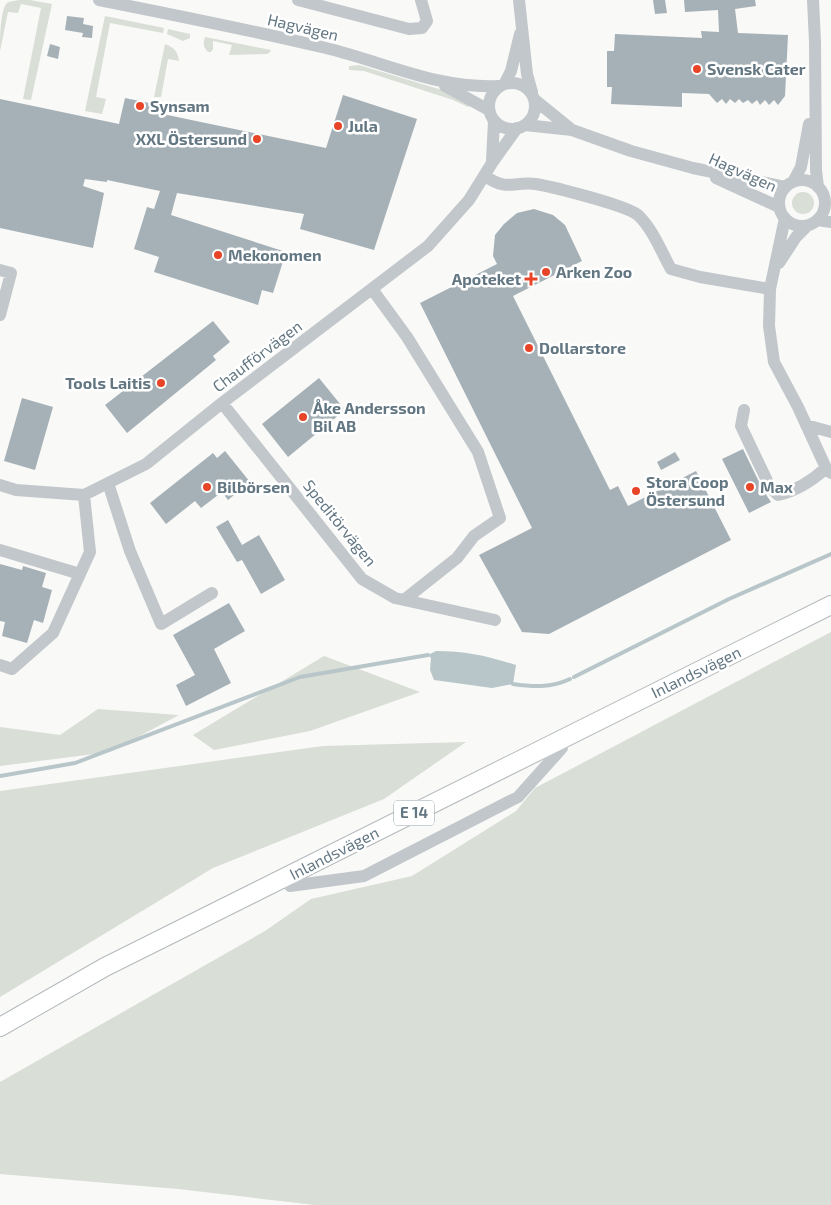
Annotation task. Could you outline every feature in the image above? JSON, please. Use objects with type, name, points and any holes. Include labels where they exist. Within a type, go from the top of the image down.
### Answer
[{"type":"highway","name":"Inlandsvägen","points":[[0,1027],[105,967],[831,605]]},
{"type":"highway","name":"Inlandsvägen","points":[[0,1038],[113,976],[417,824],[562,748],[831,617]]},
{"type":"street","name":"Hagvägen","points":[[99,0],[327,48],[438,82],[480,87],[502,85]]},
{"type":"street","points":[[298,0],[409,29],[422,28],[427,21],[421,0]]},
{"type":"street","points":[[519,0],[527,74],[533,96],[536,108],[534,116],[521,127],[504,128],[492,116],[490,98],[494,90],[502,85],[518,83],[526,86],[533,96]]},
{"type":"street","points":[[813,0],[815,42],[814,97],[818,187]]},
{"type":"street","points":[[502,85],[511,70],[522,24]]},
{"type":"street","name":"Hagvägen","points":[[438,82],[492,116]]},
{"type":"street","name":"Hagvägen","points":[[533,96],[572,130]]},
{"type":"street","points":[[744,410],[741,426],[770,487],[778,495],[788,493],[828,471],[774,362],[769,326],[770,289],[782,212],[781,195],[801,167],[814,97]]},
{"type":"street","name":"Chaufförvägen","points":[[492,116],[492,163]]},
{"type":"street","name":"Hagvägen","points":[[521,127],[572,130],[631,151],[693,168],[789,185]]},
{"type":"street","name":"Chaufförvägen","points":[[84,495],[146,464],[222,403],[428,246],[462,209],[492,163],[521,127]]},
{"type":"street","name":"Hagvägen","points":[[693,168],[782,212]]},
{"type":"street","points":[[485,176],[502,185],[535,184],[628,209],[638,214],[651,232],[671,269],[770,289]]},
{"type":"street","points":[[774,272],[796,238],[824,211],[828,201],[812,182],[805,180],[789,185]]},
{"type":"street","points":[[782,212],[792,224],[831,222]]},
{"type":"street","points":[[0,270],[11,273],[0,315]]},
{"type":"street","points":[[372,289],[407,337],[478,452],[500,518],[474,536],[457,558],[404,600]]},
{"type":"street","name":"Speditörvägen","points":[[222,403],[362,579],[395,598],[495,620]]},
{"type":"street","points":[[806,425],[831,432]]},
{"type":"street","points":[[108,483],[130,551],[161,624],[212,594]]},
{"type":"street","points":[[0,485],[16,490],[84,495],[90,552],[53,633],[12,669],[0,665]]},
{"type":"street","points":[[0,550],[80,574]]},
{"type":"street","points":[[290,886],[364,876],[518,797],[562,748]]},
{"type":"shaded area","points":[[19,0],[52,4],[31,100],[23,99],[41,8],[21,4],[18,13],[8,12],[0,51],[3,12],[8,2]]},
{"type":"shaded area","points":[[105,16],[164,28],[163,33],[110,23],[96,97],[106,99],[102,114],[85,111]]},
{"type":"shaded area","points":[[168,29],[190,34],[190,38],[183,41],[167,34]]},
{"type":"shaded area","points":[[205,37],[271,50],[267,54],[229,55],[232,45],[213,41],[213,49],[211,52],[208,52],[204,45]]},
{"type":"shaded area","points":[[165,44],[175,50],[179,61],[168,59],[161,97],[154,97]]},
{"type":"shaded area","points":[[359,65],[442,90],[472,105],[468,107],[453,100],[364,71],[349,70],[349,66]]},
{"type":"shaded area","points":[[799,192],[807,192],[814,199],[814,207],[807,214],[799,214],[792,207],[792,199]]},
{"type":"shaded area","points":[[831,632],[831,1205],[315,1205],[178,1189],[0,1174],[0,1082],[265,931],[311,899],[412,876],[516,811],[535,788]]},
{"type":"shaded area","points":[[436,651],[476,655],[516,665],[513,684],[492,688],[434,680],[430,670],[431,658],[428,655]]},
{"type":"shaded area","points":[[324,656],[420,692],[310,731],[214,750],[193,735]]},
{"type":"shaded area","points":[[98,709],[179,715],[110,752],[0,766],[0,727],[60,735]]},
{"type":"shaded area","points":[[466,742],[384,799],[213,868],[0,997],[0,791],[323,746]]},
{"type":"building","points":[[653,0],[665,0],[667,13],[655,14]]},
{"type":"building","name":"Svensk Cater","points":[[684,0],[755,0],[756,6],[735,9],[738,33],[788,35],[785,96],[778,105],[774,100],[769,105],[765,100],[760,105],[757,100],[752,104],[748,100],[743,103],[739,99],[735,103],[730,99],[726,104],[722,99],[717,103],[709,94],[682,93],[682,107],[611,104],[612,87],[607,87],[607,51],[614,51],[615,34],[702,38],[701,31],[719,32],[718,10],[685,12]]},
{"type":"building","points":[[67,16],[84,18],[83,24],[93,26],[92,38],[82,37],[83,33],[65,30]]},
{"type":"building","points":[[50,44],[60,47],[58,59],[47,56]]},
{"type":"building","points":[[343,95],[417,119],[374,250],[300,229],[304,214],[177,193],[171,215],[286,252],[273,293],[262,290],[258,305],[154,272],[159,257],[134,249],[147,207],[154,209],[160,191],[107,180],[107,182],[85,179],[83,186],[104,193],[93,248],[0,228],[0,99],[119,124],[125,98],[154,104],[153,112],[326,148]]},
{"type":"building","points":[[534,209],[553,215],[565,225],[582,261],[513,296],[610,490],[618,486],[628,506],[696,471],[731,540],[549,634],[522,632],[479,555],[532,528],[420,303],[497,264],[493,256],[495,235],[517,213]]},
{"type":"building","name":"Tools Laitis","points":[[213,321],[230,342],[213,356],[216,360],[127,433],[105,405]]},
{"type":"building","name":"Åke Andersson Bil AB","points":[[319,378],[345,410],[288,457],[262,424]]},
{"type":"building","points":[[22,398],[53,407],[35,470],[4,461]]},
{"type":"building","name":"Max","points":[[743,449],[771,502],[749,513],[722,459]]},
{"type":"building","name":"Bilbörsen","points":[[225,451],[250,482],[228,500],[222,492],[201,508],[195,501],[166,524],[150,503],[213,453],[217,458]]},
{"type":"building","points":[[675,452],[680,460],[661,470],[657,462]]},
{"type":"building","points":[[228,520],[242,545],[259,535],[285,580],[261,594],[242,560],[237,562],[216,527]]},
{"type":"building","points":[[0,564],[22,570],[23,566],[46,573],[42,587],[52,590],[43,623],[34,620],[27,643],[2,636],[5,622],[0,621]]},
{"type":"building","points":[[229,603],[245,631],[214,649],[231,683],[186,706],[176,685],[195,675],[173,635]]},
{"type":"waterway","points":[[574,677],[729,599],[831,554]]},
{"type":"waterway","points":[[0,776],[75,763],[300,677],[428,655]]},
{"type":"waterway","points":[[513,684],[542,686],[570,679]]},
{"type":"place","name":"Svensk Cater","points":[[697,69]]},
{"type":"place","name":"Synsam","points":[[140,106]]},
{"type":"place","name":"Jula","points":[[338,126]]},
{"type":"place","name":"XXL Östersund","points":[[257,139]]},
{"type":"place","name":"Mekonomen","points":[[218,255]]},
{"type":"place","name":"Arken Zoo","points":[[546,272]]},
{"type":"place","name":"Apoteket","points":[[531,279]]},
{"type":"place","name":"Dollarstore","points":[[529,348]]},
{"type":"place","name":"Tools Laitis","points":[[161,383]]},
{"type":"place","name":"Åke Andersson Bil AB","points":[[303,417]]},
{"type":"place","name":"Bilbörsen","points":[[207,487]]},
{"type":"place","name":"Max","points":[[750,487]]},
{"type":"place","name":"Stora Coop Östersund","points":[[636,491]]}]
